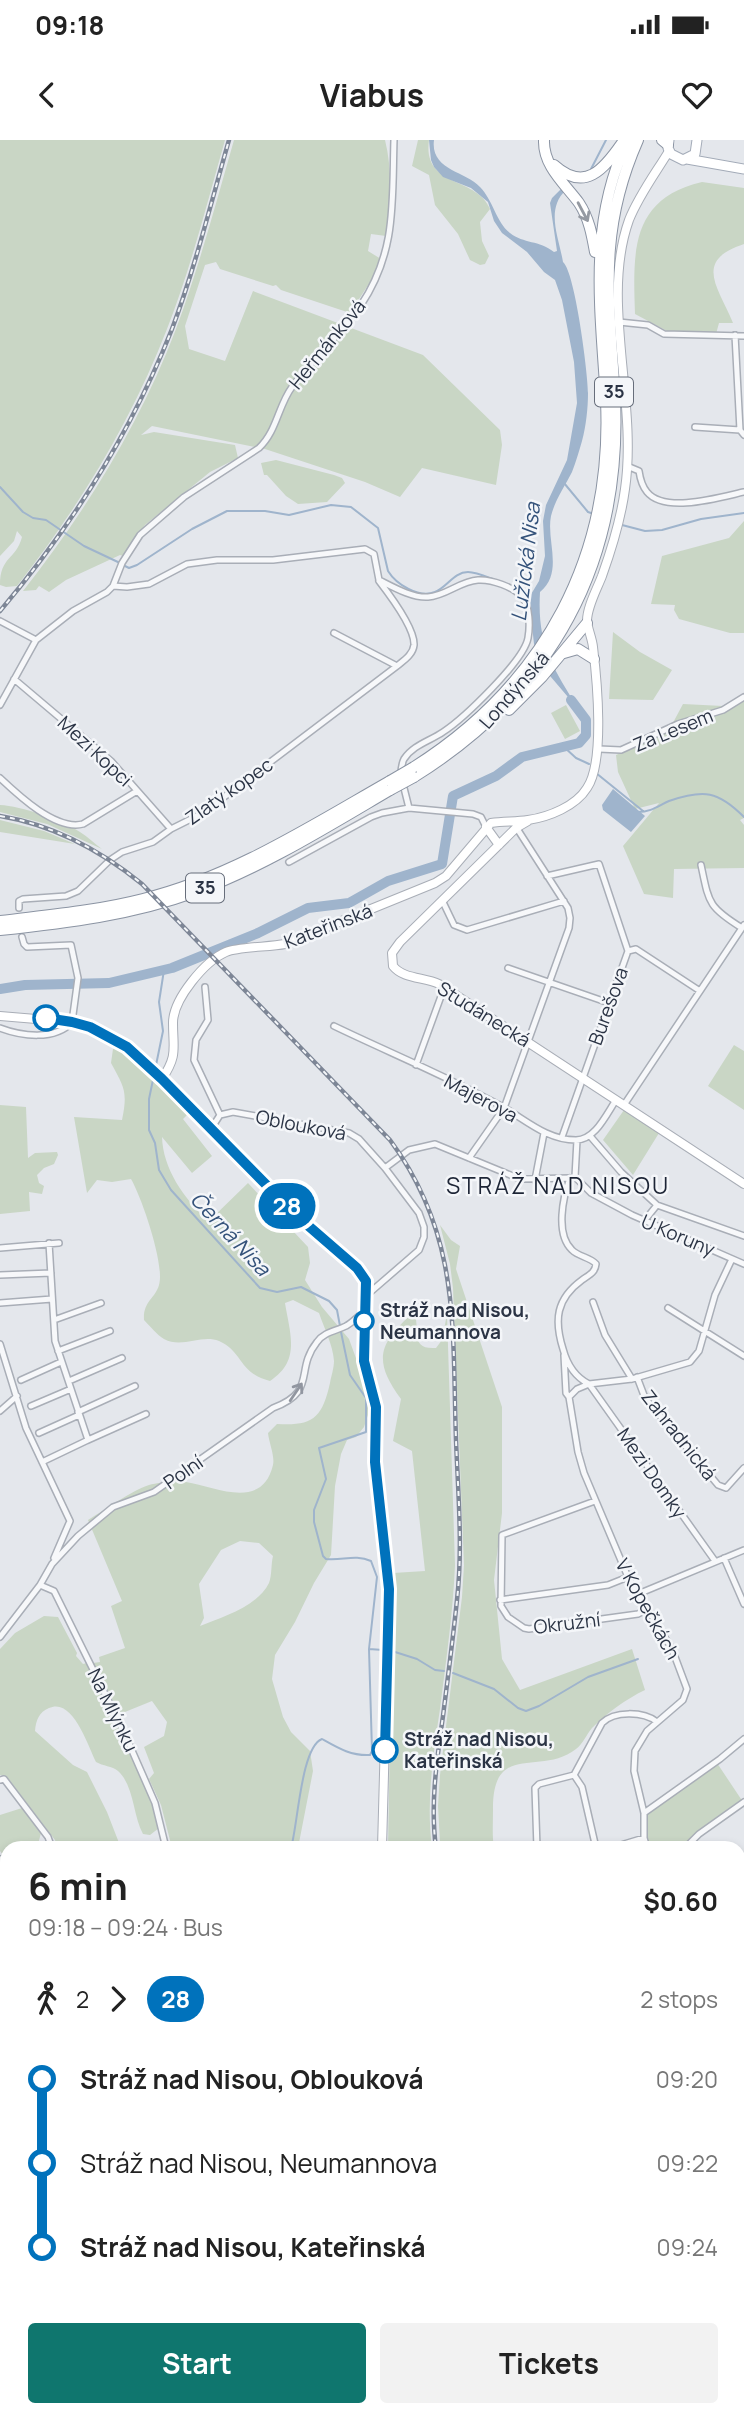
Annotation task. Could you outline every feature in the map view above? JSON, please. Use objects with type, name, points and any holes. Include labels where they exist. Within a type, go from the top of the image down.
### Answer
[{"type":"highway","points":[[544,140],[546,155],[554,171],[580,204],[592,233],[598,292]]},
{"type":"highway","points":[[546,155],[564,173],[587,177],[602,170],[626,140]]},
{"type":"highway","name":"Londýnská","points":[[414,772],[538,667],[583,565],[601,499],[606,446],[598,263],[604,216],[626,140]]},
{"type":"highway","name":"Londýnská","points":[[0,929],[106,916],[145,908],[192,893],[265,861],[504,715],[558,639],[590,570],[609,501],[615,446],[615,401],[607,290],[610,237],[621,183],[638,140]]},
{"type":"highway","points":[[564,653],[587,623]]},
{"type":"highway","points":[[538,667],[578,649],[594,659]]},
{"type":"highway","name":"Londýnská","points":[[0,920],[108,907],[145,899],[202,880],[390,786]]},
{"type":"main road","points":[[687,159],[695,154],[698,143]]},
{"type":"main road","points":[[698,143],[711,163]]},
{"type":"main road","points":[[669,147],[687,159],[744,169]]},
{"type":"street","name":"Heřmánková","points":[[113,586],[122,563],[140,535],[184,497],[267,440],[288,393],[360,305],[383,266],[388,248],[393,206],[394,140]]},
{"type":"street","points":[[486,827],[492,823],[530,820],[576,802],[588,788],[595,772],[599,749],[594,659],[587,623],[619,520],[627,466],[628,415],[618,282],[623,242],[637,202],[669,147]]},
{"type":"street","points":[[620,321],[648,325],[664,334],[744,336]]},
{"type":"street","points":[[695,427],[742,432],[735,335]]},
{"type":"street","points":[[627,466],[639,471],[645,489],[653,497],[660,499],[694,504],[744,492]]},
{"type":"street","name":"Zlatý kopec","points":[[19,908],[19,901],[78,891],[122,852],[153,842],[171,829],[203,813],[397,666],[409,656],[414,645],[411,632],[379,580],[374,554],[365,549],[273,560],[207,561],[187,564],[149,584],[113,586]]},
{"type":"street","points":[[379,580],[398,590],[425,597],[440,596],[457,586],[479,580],[500,584],[522,596],[528,607],[528,639],[521,653],[477,704],[445,731],[416,747],[403,760],[400,774],[409,808]]},
{"type":"street","points":[[0,705],[36,640],[113,586]]},
{"type":"street","points":[[0,621],[36,640]]},
{"type":"street","points":[[334,633],[397,666]]},
{"type":"street","name":"Mezi Kopci","points":[[14,679],[111,761],[171,829]]},
{"type":"street","name":"Za Lesem","points":[[599,749],[621,750],[678,724],[723,710],[744,697]]},
{"type":"street","points":[[0,778],[32,808],[75,826],[83,824],[138,791]]},
{"type":"street","points":[[289,862],[371,817],[409,808],[463,812],[481,817],[499,845]]},
{"type":"street","name":"Studánecká","points":[[530,820],[516,828],[396,947],[391,959],[393,966],[398,972],[428,979],[444,988],[744,1184]]},
{"type":"street","points":[[469,1158],[504,1108],[569,928],[570,918],[564,901],[516,828],[507,821]]},
{"type":"street","name":"Kateřinská","points":[[162,1079],[173,1063],[175,1046],[172,1021],[176,1006],[184,990],[222,954],[237,949],[285,944],[435,883],[446,876],[486,827]]},
{"type":"street","name":"Burešova","points":[[547,876],[599,864],[628,951],[562,1137]]},
{"type":"street","points":[[385,1168],[409,1150],[431,1144],[445,1147],[520,1179],[573,1178],[577,1140],[590,1136],[620,1103],[743,926],[716,911],[706,891],[701,865]]},
{"type":"street","points":[[442,900],[454,925],[467,930],[564,901]]},
{"type":"street","points":[[0,1028],[29,1036],[56,1031],[72,1022],[78,978],[71,945],[27,947],[22,937]]},
{"type":"street","points":[[628,951],[636,949],[700,990]]},
{"type":"street","points":[[508,968],[609,1003]]},
{"type":"street","points":[[205,987],[208,1020],[195,1040],[194,1060],[220,1115],[211,1129]]},
{"type":"street","points":[[416,1065],[444,988]]},
{"type":"street","points":[[0,1016],[72,1022],[107,1034],[127,1047],[297,1216],[357,1268],[366,1281],[364,1361],[376,1407],[375,1462],[389,1589],[382,1841]]},
{"type":"street","name":"Majerova","points":[[334,1026],[504,1108],[544,1133],[577,1140]]},
{"type":"street","name":"Oblouková","points":[[220,1115],[233,1112],[349,1133],[385,1168],[419,1213],[424,1237],[419,1250],[367,1295]]},
{"type":"street","points":[[535,1180],[544,1133]]},
{"type":"street","points":[[590,1136],[621,1172],[657,1205],[744,1236]]},
{"type":"street","name":"U Koruny","points":[[573,1178],[601,1199],[744,1264]]},
{"type":"street","name":"V Kopečkách","points":[[573,1178],[564,1199],[565,1238],[574,1252],[593,1260],[596,1267],[575,1285],[562,1303],[557,1316],[564,1352],[565,1387],[580,1463],[628,1577],[672,1648],[687,1689],[683,1700],[638,1742],[634,1759],[644,1813],[645,1841]]},
{"type":"street","points":[[645,1220],[657,1205]]},
{"type":"street","points":[[0,1248],[59,1243]]},
{"type":"street","points":[[49,1244],[55,1341],[88,1440]]},
{"type":"street","points":[[569,1397],[589,1384],[635,1378],[690,1362],[699,1351],[715,1295],[732,1259]]},
{"type":"street","points":[[0,1275],[51,1273]]},
{"type":"street","points":[[0,1303],[52,1299]]},
{"type":"street","name":"Zahradnická","points":[[593,1302],[605,1335],[635,1378],[645,1398],[718,1485],[726,1488],[744,1468]]},
{"type":"street","points":[[54,1320],[101,1303]]},
{"type":"street","points":[[668,1308],[744,1356]]},
{"type":"street","name":"Polní","points":[[0,1637],[40,1585],[52,1564],[78,1535],[113,1507],[154,1492],[273,1408],[294,1398],[302,1384],[306,1364],[316,1343],[325,1334],[346,1325],[364,1312]]},
{"type":"street","points":[[58,1351],[110,1331]]},
{"type":"street","points":[[0,1344],[26,1428],[70,1521],[52,1564]]},
{"type":"street","name":"V Kopečkách","points":[[564,1352],[578,1377],[589,1384]]},
{"type":"street","points":[[69,1381],[122,1358]]},
{"type":"street","points":[[21,1380],[61,1362]]},
{"type":"street","name":"Mezi Domky","points":[[589,1384],[715,1562]]},
{"type":"street","points":[[39,1433],[135,1386]]},
{"type":"street","points":[[31,1406],[71,1389]]},
{"type":"street","points":[[0,1411],[16,1396]]},
{"type":"street","points":[[42,1462],[146,1414]]},
{"type":"street","points":[[500,1600],[502,1535],[595,1501]]},
{"type":"street","points":[[638,1594],[744,1550]]},
{"type":"street","points":[[724,1558],[744,1604]]},
{"type":"street","name":"Okružní","points":[[628,1577],[608,1585],[500,1600],[508,1617],[529,1629],[638,1614],[647,1609]]},
{"type":"street","name":"Na Mlýnku","points":[[40,1585],[54,1591],[124,1730],[155,1803],[164,1841]]},
{"type":"street","points":[[537,1841],[535,1788],[539,1784],[574,1775],[602,1723],[608,1717],[620,1714],[652,1718],[657,1722]]},
{"type":"street","points":[[644,1813],[744,1739]]},
{"type":"street","points":[[574,1775],[582,1787],[594,1841]]},
{"type":"street","points":[[0,1780],[4,1779],[49,1841]]},
{"type":"street","points":[[692,1841],[744,1802]]},
{"type":"street","points":[[634,1841],[644,1838]]},
{"type":"green space","points":[[0,140],[225,140],[184,283],[153,364],[137,397],[102,463],[62,526],[17,586],[6,587],[0,585],[3,568],[22,537],[17,531],[14,541],[0,556]]},
{"type":"green space","points":[[234,140],[385,140],[390,176],[386,236],[371,234],[368,251],[381,259],[372,279],[350,313],[281,290],[276,285],[220,269],[216,262],[205,265],[185,326],[189,349],[225,361],[253,291],[423,355],[500,430],[502,445],[496,485],[422,468],[400,497],[365,482],[265,449],[152,426],[141,435],[154,432],[235,445],[238,458],[210,472],[145,525],[123,556],[66,580],[49,592],[39,586],[36,590],[23,591],[90,498],[146,399],[184,306]]},
{"type":"green space","points":[[418,140],[429,140],[429,155],[442,174],[474,191],[490,209],[480,222],[482,241],[489,256],[485,264],[480,265],[470,260],[458,234],[435,205],[429,175],[412,166]]},
{"type":"green space","points":[[702,182],[744,188],[744,244],[728,251],[719,258],[714,267],[716,286],[733,323],[719,323],[716,334],[667,331],[635,314],[636,249],[649,215],[661,201],[678,190]]},
{"type":"green space","points":[[276,460],[334,475],[342,478],[345,483],[327,502],[298,504],[264,475],[261,463]]},
{"type":"green space","points":[[744,521],[744,633],[730,633],[679,619],[674,610],[675,605],[651,604],[662,556],[729,538]]},
{"type":"green space","points":[[613,632],[640,652],[672,670],[653,700],[609,699]]},
{"type":"green space","points":[[744,699],[744,818],[740,820],[744,825],[744,868],[674,869],[673,898],[644,894],[623,846],[659,803],[635,809],[618,772],[616,755],[668,732],[683,704],[723,706]]},
{"type":"green space","points":[[566,705],[580,731],[565,739],[551,713]]},
{"type":"green space","points":[[0,805],[52,818],[72,827],[102,849],[47,824],[0,812]]},
{"type":"green space","points":[[0,820],[44,831],[75,844],[0,832]]},
{"type":"green space","points":[[116,1045],[126,1049],[188,1114],[183,1119],[212,1156],[192,1173],[162,1137],[163,1149],[176,1182],[206,1219],[210,1220],[248,1183],[308,1247],[310,1263],[305,1280],[322,1307],[349,1339],[365,1383],[370,1409],[364,1427],[356,1437],[347,1440],[341,1454],[335,1486],[331,1555],[275,1655],[272,1679],[283,1717],[291,1732],[310,1751],[313,1771],[299,1841],[170,1841],[161,1805],[149,1779],[154,1773],[144,1747],[164,1736],[167,1722],[152,1701],[120,1714],[93,1663],[100,1662],[99,1657],[125,1648],[111,1606],[122,1601],[88,1520],[134,1492],[157,1483],[186,1482],[237,1493],[259,1488],[267,1479],[273,1465],[268,1433],[277,1424],[299,1424],[314,1418],[327,1395],[334,1361],[319,1313],[293,1300],[285,1303],[291,1336],[290,1356],[280,1373],[270,1381],[252,1373],[233,1350],[219,1341],[205,1339],[171,1342],[159,1335],[144,1320],[145,1308],[157,1290],[160,1275],[156,1248],[141,1201],[131,1179],[112,1182],[97,1180],[87,1193],[74,1117],[122,1120],[125,1096],[111,1063]],"holes":[[[240,1541],[259,1543],[273,1556],[269,1583],[256,1599],[200,1626],[204,1618],[199,1584],[221,1550]]]},
{"type":"green space","points":[[734,1045],[744,1051],[744,1110],[708,1086]]},
{"type":"green space","points":[[0,1105],[26,1107],[28,1158],[35,1153],[57,1152],[58,1155],[54,1164],[37,1175],[39,1183],[44,1186],[42,1194],[29,1192],[30,1211],[0,1214]]},
{"type":"green space","points":[[624,1110],[659,1133],[633,1175],[603,1140]]},
{"type":"green space","points":[[440,1225],[451,1240],[460,1246],[456,1269],[502,1407],[502,1513],[494,1580],[502,1659],[520,1690],[632,1649],[645,1690],[604,1717],[576,1749],[562,1757],[510,1767],[501,1775],[495,1788],[493,1841],[440,1841],[440,1775],[464,1565],[450,1264]]},
{"type":"green space","points":[[414,1312],[419,1341],[427,1348],[436,1348],[442,1340],[447,1314],[455,1565],[431,1778],[431,1841],[388,1841],[393,1573],[425,1571],[412,1451],[393,1441],[401,1399],[383,1363],[387,1343]]},
{"type":"green space","points":[[44,1616],[58,1617],[77,1653],[76,1656],[83,1664],[87,1663],[138,1764],[154,1806],[159,1828],[150,1835],[143,1834],[123,1777],[116,1769],[96,1762],[72,1716],[58,1707],[43,1712],[36,1723],[35,1731],[73,1765],[87,1772],[118,1841],[55,1841],[7,1777],[0,1775],[0,1649],[15,1633]]},
{"type":"green space","points":[[717,1763],[743,1802],[692,1841],[649,1841],[646,1827],[648,1814]]},
{"type":"green space","points":[[22,1808],[41,1833],[39,1841],[0,1841],[0,1815]]},
{"type":"water","points":[[429,140],[434,140],[437,158],[443,164],[480,187],[510,233],[554,252],[557,251],[550,203],[563,187],[566,190],[556,206],[555,224],[580,324],[588,405],[586,423],[572,472],[551,516],[553,566],[547,584],[540,592],[540,610],[548,654],[579,710],[545,670],[534,644],[530,607],[530,596],[539,581],[545,556],[543,521],[546,505],[567,460],[577,403],[574,362],[562,300],[555,280],[544,272],[527,252],[502,233],[494,221],[488,202],[471,188],[443,177],[434,167]]},
{"type":"water","points":[[613,789],[645,816],[631,832],[603,810],[602,805]]},
{"type":"waterway","points":[[591,169],[606,140]]},
{"type":"waterway","points":[[564,483],[588,512],[594,514]]},
{"type":"waterway","points":[[0,487],[23,512],[33,518],[46,520],[84,546],[120,563]]},
{"type":"waterway","points":[[125,566],[129,568],[137,565],[192,529],[227,511],[265,511],[289,515],[331,505],[351,507],[378,528],[388,571],[408,589],[429,594],[459,574],[468,572],[495,580]]},
{"type":"waterway","points":[[622,525],[645,531],[662,530],[701,519],[744,513]]},
{"type":"waterway","points":[[519,591],[530,596]]},
{"type":"waterway","name":"Lužická Nisa","points":[[0,989],[25,985],[109,983],[172,968],[258,933],[308,908],[349,903],[388,881],[442,864],[453,796],[496,776],[522,757],[579,743],[586,735],[586,720],[571,700]]},
{"type":"waterway","points":[[564,747],[576,758],[589,764]]},
{"type":"waterway","points":[[596,773],[643,811]]},
{"type":"waterway","points":[[638,812],[651,810],[681,797],[701,794],[718,797],[744,817]]},
{"type":"waterway","name":"Černá Nisa","points":[[155,1070],[163,1031],[159,1002],[164,970]]},
{"type":"waterway","name":"Černá Nisa","points":[[154,1075],[149,1099],[149,1130],[155,1143],[159,1170],[171,1190],[260,1288],[277,1292],[301,1287],[329,1301],[337,1310],[340,1326]]},
{"type":"waterway","name":"Černá Nisa","points":[[292,1841],[305,1771],[315,1745],[322,1739],[351,1753],[370,1755],[372,1751],[369,1649],[377,1577],[371,1561],[359,1558],[326,1559],[314,1522],[314,1510],[326,1479],[319,1448],[366,1432],[366,1398],[350,1375],[341,1332]]},
{"type":"waterway","points":[[369,1649],[383,1650]]},
{"type":"waterway","points":[[392,1651],[417,1659],[435,1670],[444,1671]]},
{"type":"waterway","points":[[453,1673],[494,1689],[526,1711],[588,1677],[638,1659]]},
{"type":"railway","points":[[0,611],[75,512],[119,442],[138,405],[180,306],[229,140]]},
{"type":"railway","points":[[0,816],[39,826],[76,841],[110,860],[142,884],[390,1140],[413,1176],[430,1212],[441,1248],[452,1321],[460,1540],[457,1600],[435,1782],[435,1841]]},
{"type":"bus line","name":"28","points":[[46,1018],[90,1027],[127,1047],[297,1216],[357,1268],[366,1281],[364,1361],[377,1415],[375,1462],[389,1589],[385,1750]]},
{"type":"place","name":"Stráž nad Nisou, Neumannova","points":[[364,1321]]},
{"type":"place","name":"Stráž nad Nisou, Kateřinská","points":[[385,1750]]},
{"type":"district","name":"STRÁŽ NAD NISOU","points":[[558,1186]]}]
